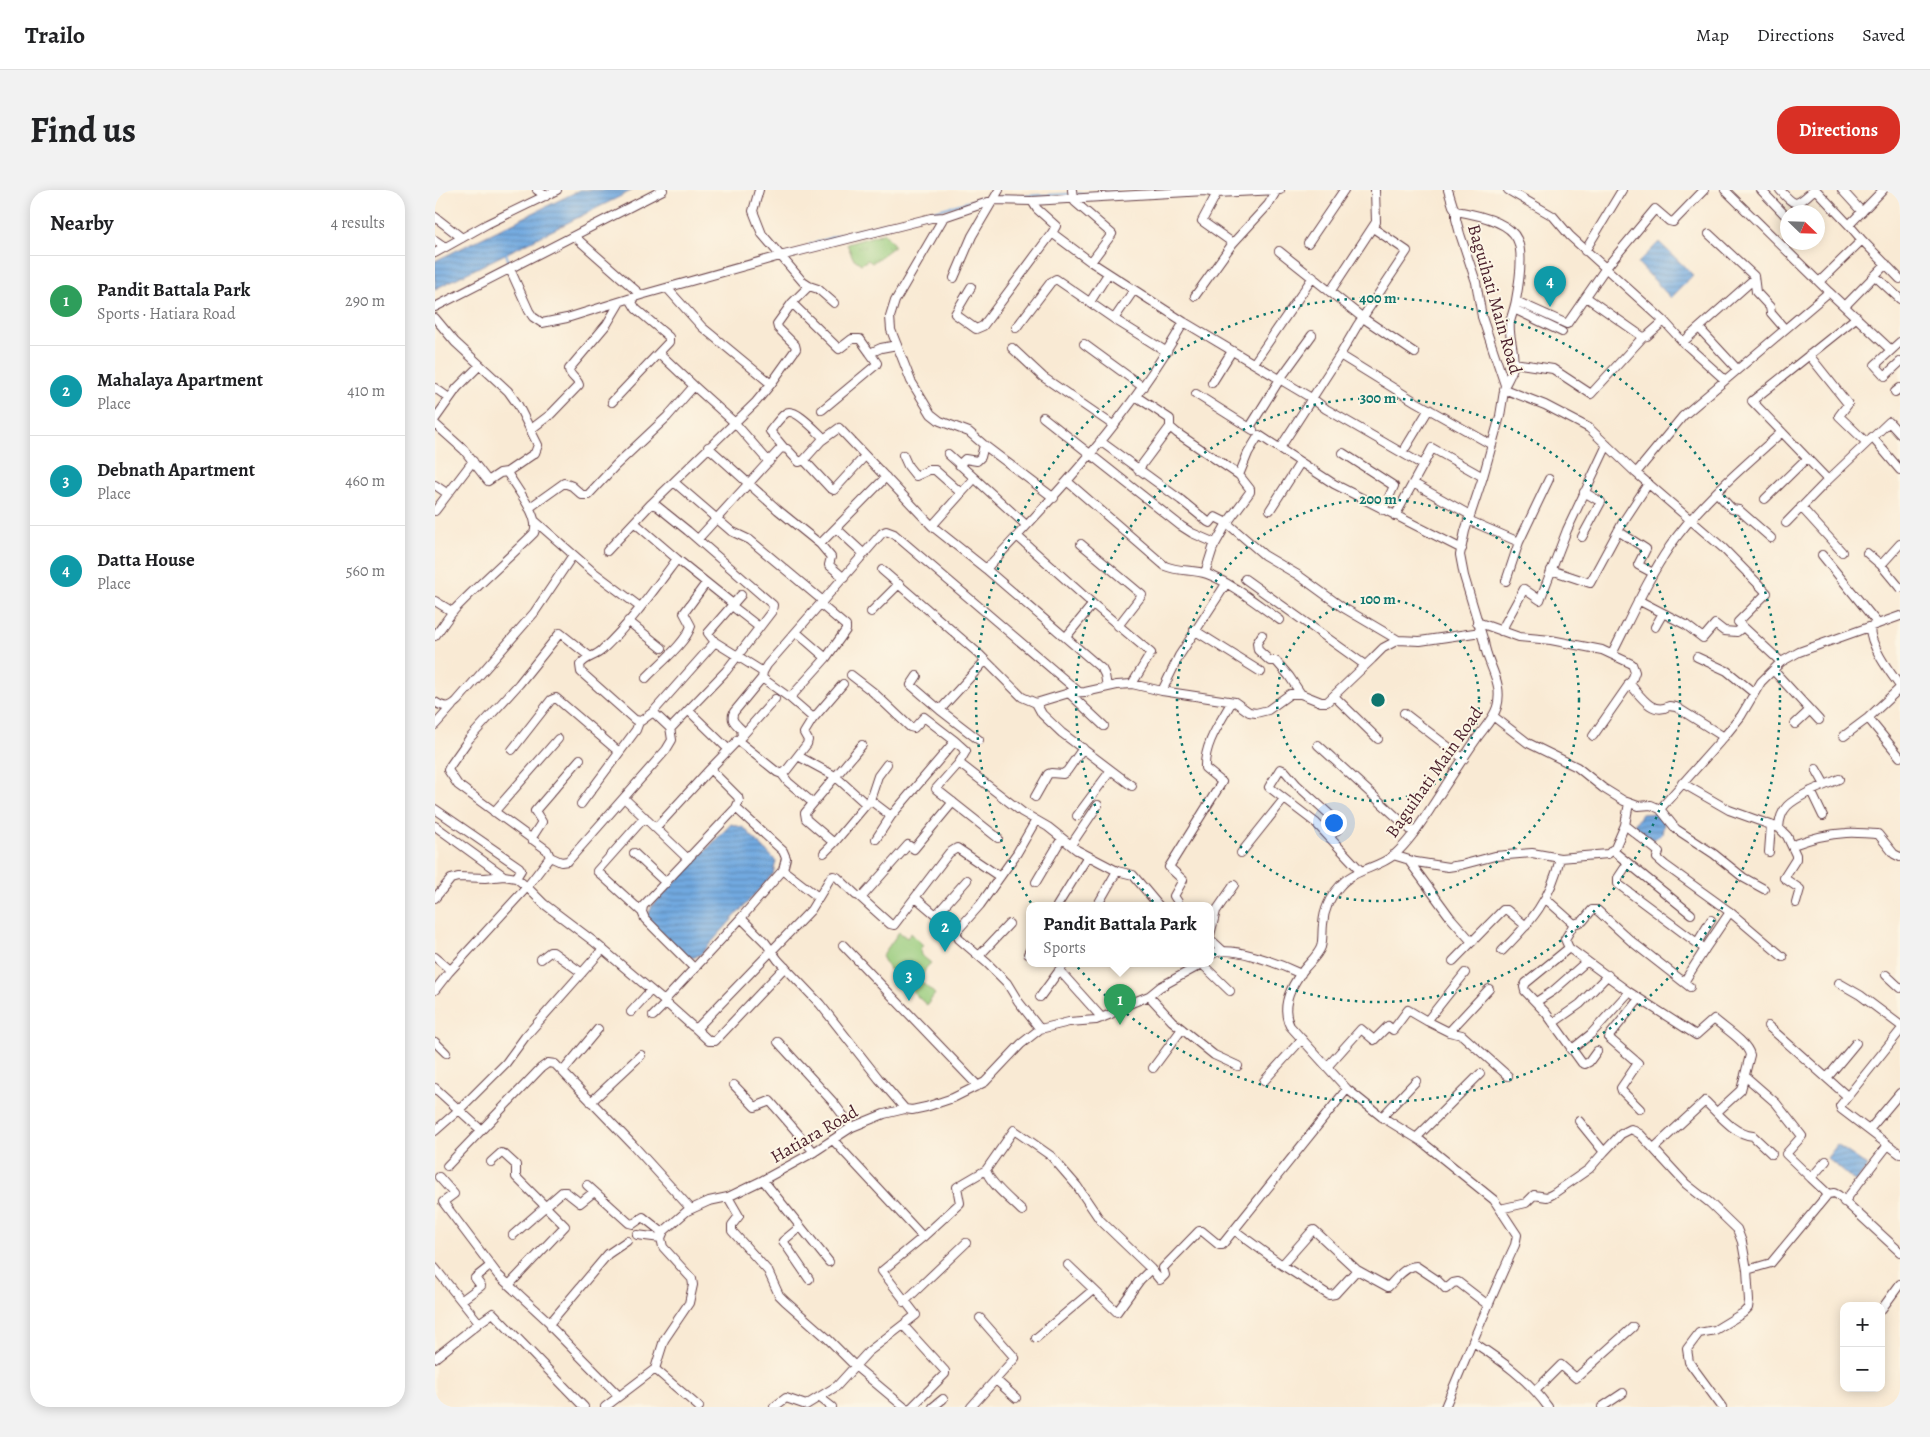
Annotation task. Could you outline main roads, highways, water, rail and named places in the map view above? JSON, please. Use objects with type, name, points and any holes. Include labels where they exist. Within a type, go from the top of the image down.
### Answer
[{"type":"water","points":[[580,190],[633,190],[435,289],[435,261]]},
{"type":"water","points":[[1659,242],[1693,275],[1671,298],[1638,263]]},
{"type":"water","points":[[1657,813],[1664,823],[1662,834],[1651,841],[1634,825],[1642,814]]},
{"type":"water","points":[[731,824],[744,828],[776,861],[773,874],[701,954],[693,958],[682,954],[647,917],[652,906]]},
{"type":"water","points":[[1837,1145],[1868,1166],[1856,1182],[1827,1158]]},
{"type":"waterway","points":[[1075,194],[1116,192]]},
{"type":"waterway","points":[[1000,197],[1071,194]]},
{"type":"waterway","points":[[809,245],[845,233],[910,218],[977,199],[991,198]]},
{"type":"waterway","points":[[506,253],[509,263]]},
{"type":"place","name":"Datta House","points":[[1550,307]]},
{"type":"place","name":"Mahalaya Apartment","points":[[945,952]]},
{"type":"place","name":"Debnath Apartment","points":[[909,1001]]},
{"type":"place","name":"Pandit Battala Park","points":[[1120,1025]]}]
